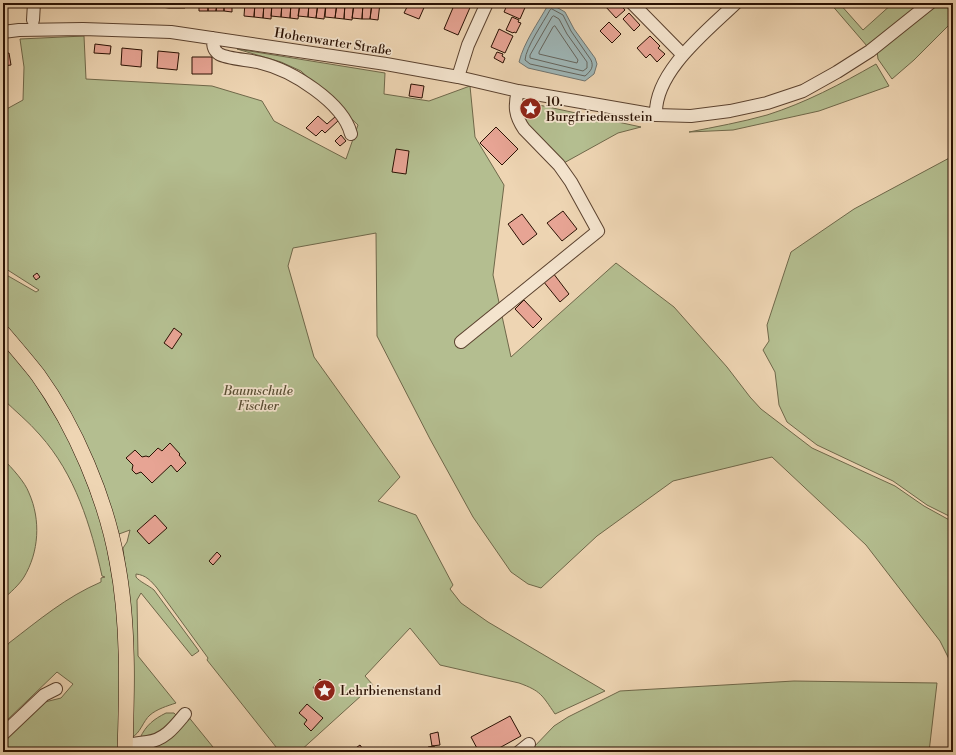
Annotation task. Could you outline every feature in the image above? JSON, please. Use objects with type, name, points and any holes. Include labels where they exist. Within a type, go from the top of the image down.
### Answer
[{"type":"main road","points":[[3,333],[38,376],[65,420],[80,450],[104,508],[116,555],[122,596],[125,642],[125,749]]},
{"type":"street","points":[[33,20],[34,3]]},
{"type":"street","points":[[458,77],[468,45],[487,3]]},
{"type":"street","points":[[632,3],[683,55]]},
{"type":"street","points":[[656,115],[656,102],[668,74],[683,55],[736,3]]},
{"type":"street","name":"Hohenwarter Straße","points":[[3,32],[19,30],[84,29],[172,32],[386,64],[458,77],[518,91],[656,115],[691,116],[730,112],[767,103],[804,91],[837,72],[870,50],[930,3]]},
{"type":"street","points":[[213,38],[213,46],[215,50],[223,56],[249,60],[272,66],[305,82],[322,95],[336,110],[348,125],[351,134]]},
{"type":"street","points":[[461,342],[598,231],[571,182],[559,165],[519,122],[515,108],[518,91]]},
{"type":"street","points":[[3,734],[44,695],[56,689]]},
{"type":"street","points":[[125,749],[136,742],[148,742],[161,738],[169,733],[185,714]]},
{"type":"green space","points":[[830,3],[839,3],[863,30],[893,3],[923,3],[867,46]]},
{"type":"green space","points":[[937,3],[953,3],[953,21],[914,60],[892,79],[878,59],[877,51]]},
{"type":"green space","name":"Baumschule Fischer","points":[[84,36],[86,79],[212,86],[262,101],[274,121],[346,159],[358,125],[301,71],[281,62],[237,49],[385,73],[384,94],[429,101],[470,86],[475,137],[504,185],[493,275],[511,357],[616,263],[674,307],[727,367],[761,409],[812,448],[895,486],[924,506],[953,522],[953,667],[940,641],[866,545],[772,457],[673,481],[597,536],[541,588],[528,584],[511,572],[473,517],[430,439],[377,336],[376,233],[293,248],[288,266],[314,357],[400,477],[378,501],[416,515],[453,585],[450,589],[461,603],[488,622],[605,691],[555,714],[537,691],[519,683],[440,665],[410,628],[365,676],[373,685],[299,752],[280,752],[207,660],[208,658],[157,588],[145,577],[136,574],[138,579],[154,590],[199,651],[192,656],[141,593],[137,600],[138,656],[176,703],[159,709],[150,715],[137,733],[132,737],[126,577],[123,548],[127,542],[130,530],[119,534],[105,498],[12,337],[3,326],[3,273],[36,292],[39,290],[3,267],[3,111],[23,100],[24,67],[20,39]]},
{"type":"green space","points":[[876,64],[889,86],[819,111],[733,130],[689,132],[748,120],[795,105],[850,79]]},
{"type":"green space","points":[[525,102],[641,127],[618,133],[562,164],[526,122]]},
{"type":"green space","points":[[953,156],[953,518],[927,505],[893,481],[817,445],[787,422],[779,405],[775,372],[763,350],[769,341],[767,325],[791,252],[854,209]]},
{"type":"green space","points":[[3,343],[33,380],[65,432],[80,464],[103,525],[117,602],[120,678],[118,752],[3,752],[3,742],[45,702],[61,698],[73,684],[57,672],[3,724],[3,651],[9,643],[53,610],[88,588],[101,582],[101,578],[105,577],[102,576],[93,538],[80,501],[63,466],[40,435],[3,399]]},
{"type":"green space","points":[[3,459],[25,484],[33,503],[37,525],[37,536],[33,557],[24,577],[20,583],[3,599]]},
{"type":"green space","points":[[794,681],[937,683],[929,752],[565,752],[561,747],[553,752],[533,752],[531,750],[554,726],[568,717],[620,691]]},
{"type":"green space","points":[[166,713],[174,713],[178,717],[167,733],[140,738],[145,729],[151,723]]},
{"type":"green space","points":[[187,715],[217,752],[129,752],[129,750],[147,745]]},
{"type":"water","points":[[551,4],[565,12],[574,29],[595,58],[597,64],[594,74],[585,81],[528,68],[519,62],[524,47],[548,5]]},
{"type":"building","points":[[152,3],[161,3],[161,7],[152,7]]},
{"type":"building","points":[[161,3],[169,3],[169,8],[161,7]]},
{"type":"building","points":[[169,3],[177,3],[177,8],[169,8]]},
{"type":"building","points":[[177,3],[185,3],[185,8],[177,8]]},
{"type":"building","points":[[199,3],[208,3],[208,11],[199,11]]},
{"type":"building","points":[[208,3],[217,3],[216,11],[208,11]]},
{"type":"building","points":[[217,3],[224,3],[224,11],[216,11]]},
{"type":"building","points":[[224,3],[232,3],[232,12],[224,11]]},
{"type":"building","points":[[245,3],[255,3],[254,17],[244,16]]},
{"type":"building","points":[[255,3],[264,3],[263,18],[254,17]]},
{"type":"building","points":[[264,3],[272,3],[271,19],[263,18]]},
{"type":"building","points":[[272,3],[282,3],[281,17],[271,16]]},
{"type":"building","points":[[282,3],[291,3],[290,18],[281,17]]},
{"type":"building","points":[[291,3],[300,3],[298,19],[290,18]]},
{"type":"building","points":[[300,3],[309,3],[308,17],[298,16]]},
{"type":"building","points":[[309,3],[318,3],[316,18],[308,17]]},
{"type":"building","points":[[318,3],[326,3],[324,19],[316,18]]},
{"type":"building","points":[[326,3],[337,3],[335,18],[325,17]]},
{"type":"building","points":[[337,3],[345,3],[344,19],[335,18]]},
{"type":"building","points":[[345,3],[354,3],[352,20],[344,19]]},
{"type":"building","points":[[354,3],[363,3],[362,19],[352,18]]},
{"type":"building","points":[[363,3],[372,3],[370,19],[362,19]]},
{"type":"building","points":[[372,3],[380,3],[378,20],[370,19]]},
{"type":"building","points":[[409,3],[426,3],[419,19],[404,13]]},
{"type":"building","points":[[455,3],[472,3],[458,35],[444,29]]},
{"type":"building","points":[[508,3],[527,3],[520,19],[504,12]]},
{"type":"building","points":[[608,3],[619,3],[625,10],[616,18],[605,6]]},
{"type":"building","points":[[629,13],[640,25],[634,31],[623,19]]},
{"type":"building","points":[[512,17],[519,20],[518,22],[521,23],[516,33],[506,30]]},
{"type":"building","points":[[609,22],[621,34],[612,43],[600,31]]},
{"type":"building","points":[[499,29],[513,36],[505,53],[491,47]]},
{"type":"building","points":[[650,36],[660,46],[658,48],[665,54],[657,62],[650,54],[646,58],[637,48]]},
{"type":"building","points":[[95,44],[111,46],[110,54],[94,53]]},
{"type":"building","points":[[122,48],[142,50],[141,67],[121,65]]},
{"type":"building","points":[[158,51],[179,53],[177,70],[157,68]]},
{"type":"building","points":[[497,52],[503,54],[502,56],[505,58],[503,63],[494,58]]},
{"type":"building","points":[[9,53],[11,65],[3,66],[3,54]]},
{"type":"building","points":[[192,57],[212,57],[212,74],[192,74]]},
{"type":"building","points":[[411,84],[424,86],[422,98],[409,96]]},
{"type":"building","points":[[318,116],[327,124],[336,116],[339,120],[325,133],[322,130],[316,136],[306,128]]},
{"type":"building","points":[[496,127],[518,149],[502,165],[480,143]]},
{"type":"building","points":[[341,135],[346,141],[340,146],[335,141]]},
{"type":"building","points":[[396,149],[409,151],[406,174],[392,172]]},
{"type":"building","points":[[563,211],[577,229],[562,241],[547,223]]},
{"type":"building","points":[[522,214],[537,234],[523,245],[508,224]]},
{"type":"building","points":[[37,273],[40,277],[36,280],[33,276]]},
{"type":"building","points":[[553,273],[569,294],[560,302],[543,281]]},
{"type":"building","points":[[524,300],[542,319],[533,328],[515,309]]},
{"type":"building","points":[[174,328],[182,334],[172,349],[164,343]]},
{"type":"building","points":[[170,443],[186,463],[177,472],[171,465],[152,483],[141,472],[136,474],[132,470],[133,465],[126,458],[135,450],[142,457],[149,457],[158,448],[162,451]]},
{"type":"building","points":[[155,515],[167,528],[149,544],[137,531]]},
{"type":"building","points":[[217,552],[221,556],[213,565],[209,561]]},
{"type":"building","points":[[320,679],[323,682],[316,691],[313,688]]},
{"type":"building","points":[[307,704],[323,718],[311,731],[304,724],[307,720],[299,713]]},
{"type":"building","points":[[510,716],[521,736],[492,752],[479,752],[471,737]]},
{"type":"building","points":[[438,732],[440,745],[432,746],[430,734]]},
{"type":"building","points":[[360,745],[365,752],[350,752]]},
{"type":"building","points":[[434,746],[435,750],[428,751],[428,747]]},
{"type":"building","points":[[461,748],[461,752],[440,752],[440,749]]},
{"type":"place","name":"10. Burgfriedensstein","points":[[530,109]]},
{"type":"place","name":"Lehrbienenstand","points":[[324,691]]}]
